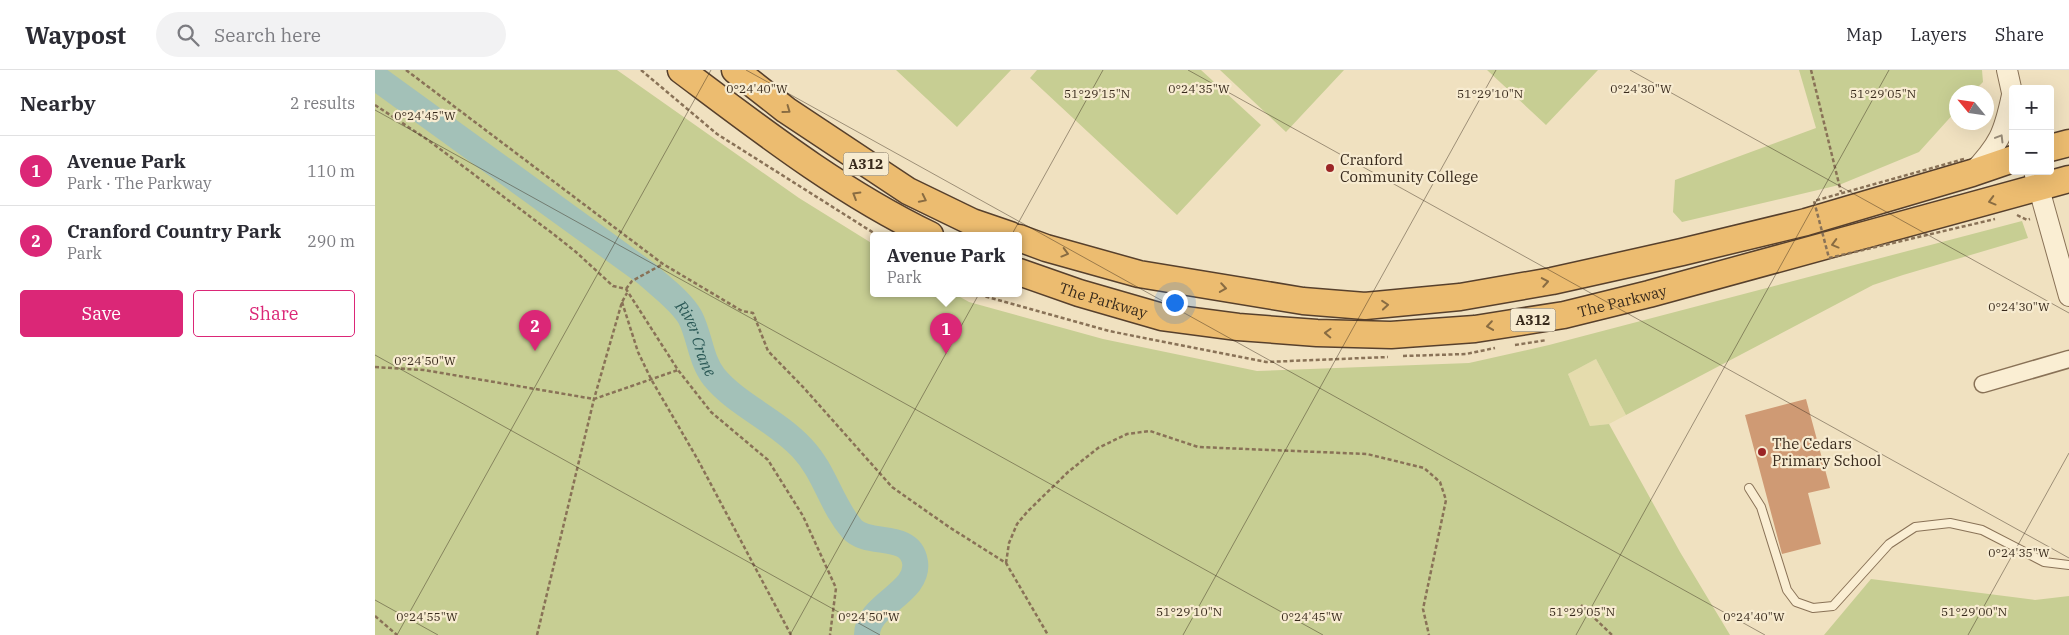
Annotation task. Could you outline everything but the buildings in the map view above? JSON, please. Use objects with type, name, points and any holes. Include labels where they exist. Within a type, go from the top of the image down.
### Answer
[{"type":"highway","name":"A312","points":[[681,70],[767,136],[834,182],[890,216],[924,232]]},
{"type":"highway","name":"A312","points":[[735,70],[786,110],[909,191],[972,222],[1001,232]]},
{"type":"highway","points":[[2054,147],[2069,143]]},
{"type":"highway","name":"A312","points":[[1022,239],[1046,248],[1139,274],[1303,301],[1365,306],[1460,297],[1552,281],[1806,222],[1968,166],[2009,160]]},
{"type":"highway","name":"The Parkway","points":[[1022,273],[1079,293],[1162,317],[1238,327],[1317,333],[1391,335],[1475,329],[1564,316],[2036,178],[2069,179]]},
{"type":"street","points":[[2007,70],[2010,85]]},
{"type":"street","points":[[1968,166],[1985,159],[2002,136],[2009,111]]},
{"type":"street","points":[[2069,166],[2036,178],[2069,296]]},
{"type":"street","points":[[1983,384],[2069,359]]},
{"type":"lane","points":[[1749,488],[1761,507],[1787,590],[1796,602],[1813,608],[1833,606],[1889,544],[1915,527],[1950,523],[1982,530],[2045,562],[2069,565]]},
{"type":"path","points":[[406,70],[663,264],[742,310],[753,313],[768,351],[804,388],[892,487],[949,527],[1006,563],[1048,635]]},
{"type":"path","points":[[641,70],[717,134],[872,232]]},
{"type":"path","points":[[1811,70],[1841,194]]},
{"type":"path","points":[[375,105],[428,140],[552,233],[613,286],[627,291],[679,370],[711,412],[768,460],[803,516],[836,588],[830,635]]},
{"type":"path","points":[[1968,166],[1814,201],[1829,258],[1995,219]]},
{"type":"path","points":[[537,635],[594,399],[622,302],[632,282],[663,264]]},
{"type":"path","points":[[622,302],[638,352],[651,379],[698,460],[791,635]]},
{"type":"path","points":[[375,367],[424,370],[594,399],[679,370]]},
{"type":"path","points":[[1006,563],[1009,543],[1017,524],[1027,512],[1068,472],[1098,448],[1127,434],[1150,431],[1197,447],[1367,454],[1424,468],[1440,482],[1446,500],[1423,609],[1429,635]]},
{"type":"path","points":[[1581,605],[1612,635]]},
{"type":"path","points":[[375,616],[397,635]]},
{"type":"shaded area","points":[[1596,359],[1626,415],[1609,424],[1590,426],[1568,374]]},
{"type":"green space","points":[[375,70],[617,70],[799,198],[870,242],[870,297],[960,297],[969,302],[1103,339],[1257,371],[1469,363],[1549,345],[2022,221],[2028,238],[1873,285],[1626,415],[1596,359],[1568,374],[1590,426],[1609,424],[1680,552],[1730,635],[375,635]]},
{"type":"green space","points":[[896,70],[1011,70],[957,127]]},
{"type":"green space","points":[[1037,70],[1201,70],[1261,125],[1177,215],[1030,78]]},
{"type":"green space","points":[[1220,70],[1344,70],[1286,132]]},
{"type":"green space","points":[[1487,70],[1598,70],[1546,125]]},
{"type":"green space","points":[[1799,70],[1982,70],[1983,82],[1980,85],[1949,85],[1949,119],[1919,152],[1839,185],[1682,222],[1673,212],[1675,180],[1816,128]]},
{"type":"green space","points":[[1871,579],[2035,600],[2069,596],[2069,635],[1824,635]]},
{"type":"waterway","name":"River Crane","points":[[375,77],[647,274],[670,294],[690,317],[706,363],[714,377],[734,396],[781,429],[802,448],[817,467],[839,510],[852,529],[868,537],[905,546],[912,552],[915,562],[914,573],[910,582],[875,615],[869,624],[867,635]]},
{"type":"place","name":"Cranford Community College","points":[[1330,168]]},
{"type":"place","name":"Cranford Country Park","points":[[535,351]]},
{"type":"place","name":"Avenue Park","points":[[946,354]]},
{"type":"place","name":"The Cedars Primary School","points":[[1762,452]]}]
